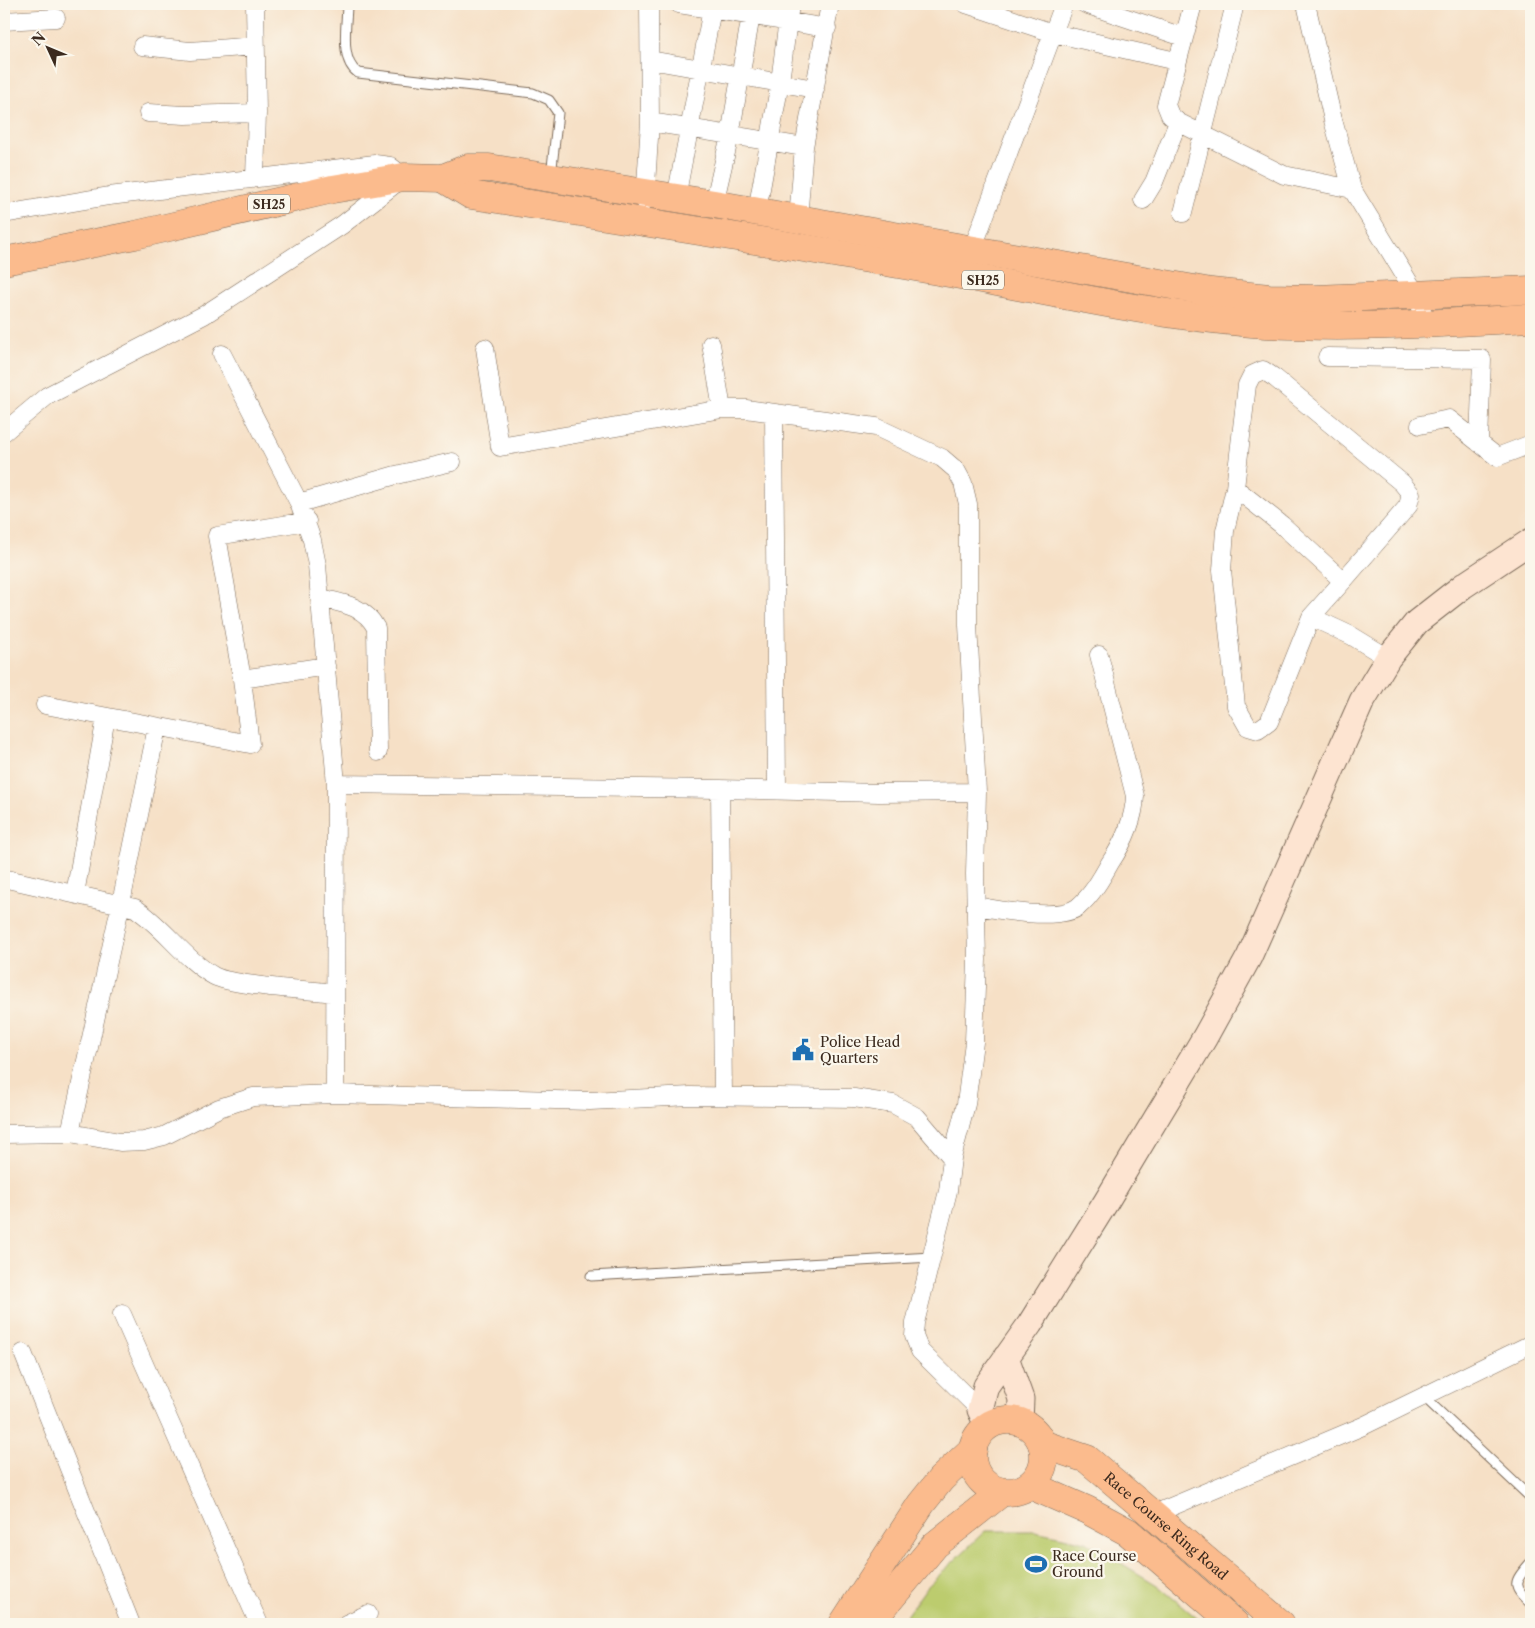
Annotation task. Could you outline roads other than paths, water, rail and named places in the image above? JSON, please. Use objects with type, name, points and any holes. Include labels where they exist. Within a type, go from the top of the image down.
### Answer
[{"type":"main road","name":"SH25","points":[[4,261],[135,235],[333,189],[404,177],[443,178],[468,168],[490,168],[548,192],[644,222],[953,274],[1130,308],[1250,323],[1310,326],[1427,324],[1531,318]]},
{"type":"main road","name":"SH25","points":[[548,192],[645,195],[676,198],[1211,292],[1270,298],[1316,300],[1531,290]]},
{"type":"main road","points":[[984,1418],[998,1422],[1009,1420],[1020,1422],[1037,1434],[1042,1444],[1043,1466],[1030,1485],[1012,1492],[1002,1492],[991,1488],[976,1472],[972,1461],[973,1449],[984,1418]]},
{"type":"main road","name":"Race Course Ring Road","points":[[1042,1444],[1087,1460],[1154,1514],[1281,1624]]},
{"type":"main road","points":[[843,1624],[921,1504],[941,1479],[973,1449]]},
{"type":"main road","points":[[1030,1485],[1087,1510],[1128,1532],[1235,1624]]},
{"type":"main road","points":[[869,1624],[935,1545],[1002,1492]]},
{"type":"street","points":[[255,178],[257,113],[256,4]]},
{"type":"street","points":[[644,222],[650,122],[648,4]]},
{"type":"street","points":[[679,4],[752,10],[787,22],[826,28]]},
{"type":"street","points":[[757,211],[780,82],[790,4]]},
{"type":"street","points":[[798,219],[804,148],[830,4]]},
{"type":"street","points":[[966,4],[1053,33],[1176,61]]},
{"type":"street","points":[[972,250],[1064,4]]},
{"type":"street","points":[[1085,4],[1183,37]]},
{"type":"street","points":[[1190,4],[1166,105],[1170,115],[1178,122],[1284,175],[1352,189]]},
{"type":"street","points":[[1183,213],[1235,4]]},
{"type":"street","points":[[1306,4],[1333,120],[1352,189],[1416,294],[1427,324]]},
{"type":"street","points":[[676,198],[713,6]]},
{"type":"street","points":[[714,204],[730,135],[752,10]]},
{"type":"street","points":[[13,15],[56,18]]},
{"type":"street","points":[[142,46],[190,50],[256,46]]},
{"type":"street","points":[[650,60],[814,89]]},
{"type":"street","points":[[148,113],[185,115],[257,113]]},
{"type":"street","points":[[650,122],[804,148]]},
{"type":"street","points":[[1143,200],[1154,182],[1178,122]]},
{"type":"street","points":[[4,214],[109,196],[375,164],[390,166],[404,177],[342,225],[204,314],[47,396],[4,432]]},
{"type":"street","points":[[711,344],[722,409]]},
{"type":"street","points":[[485,348],[500,447],[722,409],[746,409],[876,427],[942,458],[956,470],[964,482],[968,504],[968,625],[977,792],[974,1042],[966,1104],[952,1158],[948,1191],[915,1322],[914,1336],[920,1350],[984,1418]]},
{"type":"street","points":[[222,354],[299,503],[307,521],[315,556],[336,784],[335,1094]]},
{"type":"street","points":[[1327,357],[1482,359],[1479,442]]},
{"type":"street","points":[[1263,370],[1402,482],[1411,494],[1408,506],[1343,581],[1311,617],[1269,722],[1258,730],[1248,726],[1236,706],[1222,570],[1225,531],[1235,488],[1247,385],[1252,375],[1263,370]]},
{"type":"street","points":[[774,413],[777,790]]},
{"type":"street","points":[[1420,425],[1449,419],[1497,456],[1531,444]]},
{"type":"street","points":[[299,503],[386,477],[452,462]]},
{"type":"street","points":[[1235,488],[1272,516],[1343,581]]},
{"type":"street","points":[[45,705],[250,744],[242,679],[217,536],[307,521]]},
{"type":"street","points":[[984,1418],[986,1386],[1030,1324],[1111,1194],[1249,957],[1345,737],[1362,701],[1388,658],[1417,622],[1462,586],[1531,541]]},
{"type":"street","points":[[320,598],[353,606],[364,612],[376,628],[378,752]]},
{"type":"street","points":[[1311,617],[1352,636],[1388,658]]},
{"type":"street","points":[[976,906],[1016,913],[1056,914],[1077,908],[1094,890],[1121,846],[1134,816],[1136,796],[1099,655]]},
{"type":"street","points":[[242,679],[326,666]]},
{"type":"street","points":[[75,894],[106,718]]},
{"type":"street","points":[[70,1133],[121,903],[157,727]]},
{"type":"street","points":[[336,784],[879,793],[977,792]]},
{"type":"street","points":[[720,789],[723,1096]]},
{"type":"street","points":[[8,879],[121,903],[135,908],[151,918],[201,966],[223,980],[335,993]]},
{"type":"street","points":[[4,1134],[70,1133],[120,1142],[144,1141],[164,1136],[219,1108],[253,1097],[335,1094],[590,1101],[690,1096],[854,1098],[893,1104],[917,1117],[952,1158]]},
{"type":"street","points":[[122,1314],[259,1624]]},
{"type":"street","points":[[1154,1514],[1363,1426],[1531,1344]]},
{"type":"street","points":[[23,1353],[131,1624]]},
{"type":"street","points":[[1006,1358],[1021,1399],[1020,1422]]},
{"type":"street","points":[[346,1624],[368,1614]]},
{"type":"lane","points":[[347,4],[347,59],[358,73],[533,93],[549,100],[558,113],[548,192]]},
{"type":"lane","points":[[591,1276],[932,1257]]},
{"type":"lane","points":[[1423,1396],[1531,1498]]},
{"type":"lane","points":[[1531,1562],[1517,1578],[1516,1585],[1517,1591],[1531,1604]]},
{"type":"place","name":"Police Head Quarters","points":[[803,1050]]},
{"type":"place","name":"Race Course Ground","points":[[1036,1564]]}]
